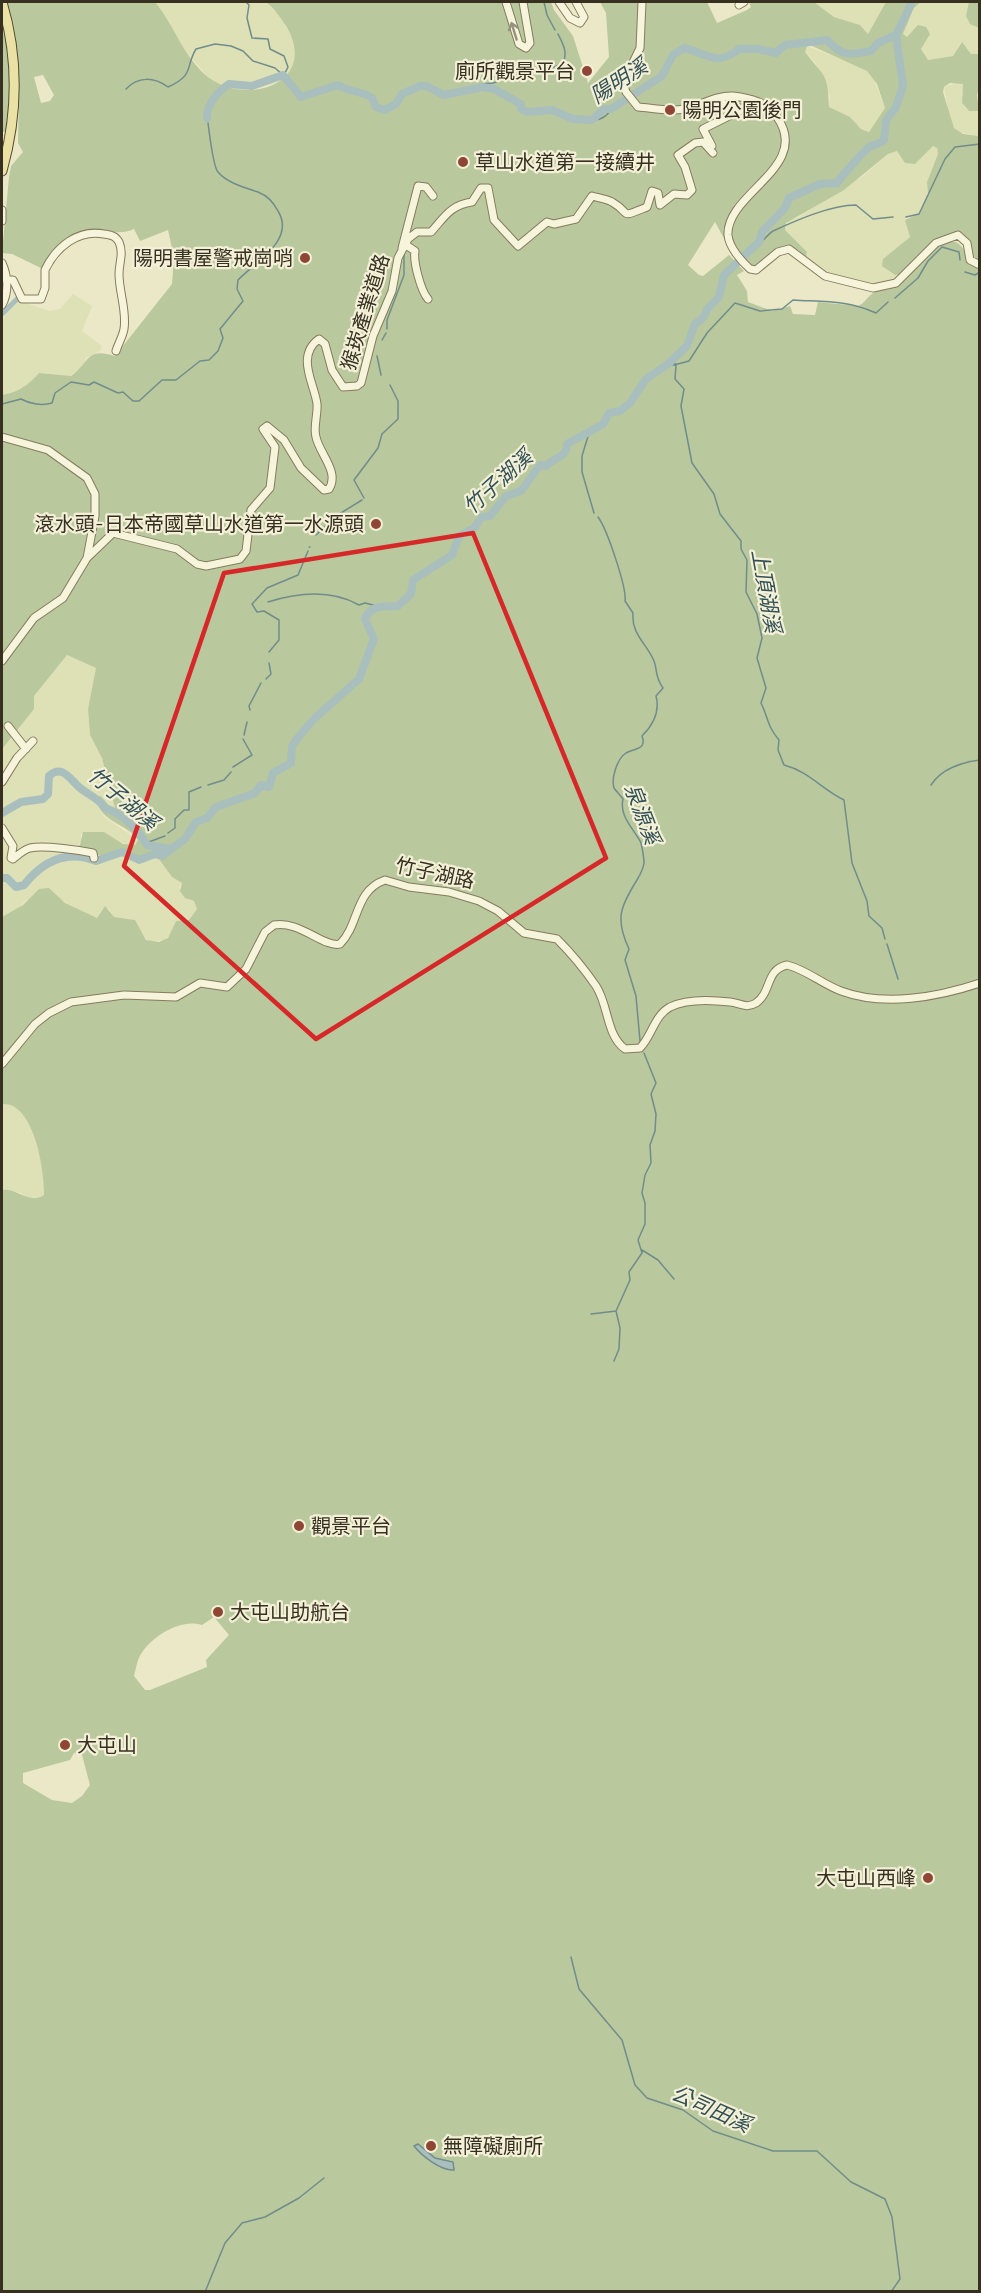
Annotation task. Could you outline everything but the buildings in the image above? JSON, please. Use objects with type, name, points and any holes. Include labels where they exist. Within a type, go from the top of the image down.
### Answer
[{"type":"main road","points":[[2,2],[9,24],[16,86],[15,115],[2,171]]},
{"type":"street","points":[[506,2],[519,44],[526,48],[530,44],[523,2]]},
{"type":"street","points":[[559,2],[570,18],[580,23],[584,17],[576,2]]},
{"type":"street","points":[[642,2],[640,48],[623,83],[626,92],[638,107],[683,109],[730,96],[754,100],[766,105],[781,123],[785,136],[784,151],[775,167],[731,220],[728,235],[735,252],[747,266],[756,270],[778,252],[789,249],[825,276],[873,288],[896,283],[936,243],[958,235],[967,243],[970,260],[980,266]]},
{"type":"street","name":"猴崁產業道路","points":[[87,558],[113,533],[177,549],[197,564],[206,566],[240,559],[246,551],[251,510],[270,488],[275,447],[263,429],[267,426],[284,440],[301,468],[324,490],[329,489],[332,485],[330,469],[315,436],[318,408],[310,384],[310,351],[319,339],[325,344],[332,370],[343,387],[357,386],[361,383],[365,360],[392,291],[393,273],[404,246],[417,232],[434,230],[442,215],[461,204],[472,202],[481,188],[485,187],[490,191],[494,219],[518,246],[521,246],[547,222],[576,219],[592,196],[612,202],[628,215],[647,207],[652,191],[658,193],[660,205],[674,194],[687,195],[692,190],[691,183],[678,155],[695,143],[703,142],[713,153],[715,150],[703,129],[711,122],[742,112],[743,109],[712,100]]},
{"type":"street","points":[[428,299],[423,293],[415,265],[415,251],[404,246],[418,186],[426,187],[433,196]]},
{"type":"street","points":[[2,210],[2,222]]},
{"type":"street","points":[[7,280],[13,280],[22,299],[41,299],[45,288],[45,270],[68,242],[81,234],[94,232],[112,235],[118,240],[122,256],[119,271],[125,315],[124,332],[116,351]]},
{"type":"street","points":[[2,263],[7,280],[2,305]]},
{"type":"street","points":[[2,437],[48,450],[87,478],[93,485],[95,516],[87,558],[63,598],[34,618],[2,661]]},
{"type":"street","points":[[8,726],[26,749]]},
{"type":"street","points":[[2,782],[33,741]]},
{"type":"street","points":[[2,828],[13,846],[11,858],[13,859],[26,849],[35,848],[84,851],[93,853],[94,858]]},
{"type":"street","name":"竹子湖路","points":[[2,1064],[35,1024],[49,1013],[71,1002],[124,995],[176,997],[200,983],[227,987],[246,969],[265,932],[274,925],[298,928],[333,945],[340,944],[348,934],[360,901],[374,886],[385,880],[409,887],[449,892],[479,901],[498,911],[524,933],[556,939],[596,986],[605,1004],[614,1038],[625,1049],[640,1048],[659,1017],[668,1008],[679,1004],[728,1001],[744,1006],[756,1003],[764,994],[770,976],[787,965],[810,973],[844,992],[880,998],[916,997],[980,983]]},
{"type":"highlighted area","points":[[473,533],[606,858],[316,1039],[124,866],[224,573]]},
{"type":"green space","points":[[6,2],[155,2],[200,70],[224,86],[241,90],[259,89],[274,84],[287,75],[294,62],[294,46],[286,26],[266,2],[551,2],[554,10],[573,36],[588,83],[609,57],[606,13],[600,2],[707,2],[717,23],[747,10],[751,7],[749,2],[814,2],[834,17],[860,25],[868,34],[886,2],[921,2],[914,8],[903,34],[907,37],[918,25],[926,27],[930,34],[921,49],[928,60],[953,56],[962,42],[971,54],[979,54],[977,95],[979,111],[969,111],[962,103],[963,84],[950,83],[944,87],[943,92],[954,128],[963,134],[979,136],[979,262],[972,256],[969,240],[955,232],[935,240],[900,274],[895,275],[882,266],[883,259],[910,237],[905,220],[920,213],[928,194],[927,182],[938,154],[937,148],[933,146],[915,164],[905,163],[897,151],[888,154],[844,190],[786,223],[785,230],[807,252],[806,257],[798,250],[783,247],[757,265],[750,265],[726,242],[715,222],[688,265],[703,276],[729,255],[744,271],[737,275],[747,291],[748,302],[772,311],[790,306],[793,314],[815,315],[818,302],[860,305],[876,291],[902,281],[939,246],[948,242],[956,242],[963,249],[970,263],[979,267],[979,2291],[2,2291],[2,1190],[39,1198],[44,1195],[44,1184],[40,1155],[30,1125],[13,1106],[2,1104],[2,917],[23,905],[39,889],[49,888],[65,903],[97,918],[105,906],[114,917],[135,920],[146,940],[159,942],[168,938],[176,921],[189,920],[197,909],[194,901],[185,898],[180,891],[182,883],[172,877],[156,855],[141,862],[121,854],[106,859],[89,853],[73,855],[64,852],[80,845],[83,832],[104,832],[123,844],[135,845],[138,840],[128,830],[105,815],[97,803],[100,795],[112,809],[115,808],[102,758],[90,735],[88,709],[96,668],[67,655],[34,696],[34,709],[2,749],[2,441],[26,447],[2,435],[2,395],[22,388],[39,373],[71,376],[93,355],[98,353],[115,356],[172,284],[174,257],[168,230],[140,241],[134,229],[122,232],[82,233],[67,241],[41,268],[12,254],[2,253],[11,166],[23,152],[18,143],[19,96],[13,26]],"holes":[[[807,46],[812,46],[867,71],[877,84],[885,108],[869,132],[861,129],[850,117],[829,107],[828,87],[824,76],[805,52]],[[43,75],[54,95],[50,101],[41,103],[34,77]],[[214,1617],[229,1635],[206,1660],[207,1667],[145,1690],[134,1676],[138,1659],[146,1647],[160,1635],[176,1626],[194,1623],[202,1625]],[[74,1753],[82,1755],[90,1785],[82,1796],[72,1803],[52,1800],[23,1783],[23,1773],[70,1760]]]},
{"type":"green space","points":[[155,2],[266,2],[279,15],[290,34],[296,49],[294,67],[281,81],[256,89],[241,90],[217,83],[207,76],[189,55]]},
{"type":"green space","points":[[814,2],[886,2],[868,34],[860,25],[834,17]]},
{"type":"green space","points":[[921,2],[969,2],[974,26],[979,28],[979,54],[971,54],[961,42],[953,56],[928,60],[921,49],[928,37],[906,37],[903,34],[915,7]]},
{"type":"green space","points":[[969,2],[979,2],[979,28],[970,24],[966,16]]},
{"type":"green space","points":[[2,8],[13,76],[8,131],[2,132]]},
{"type":"green space","points":[[807,46],[862,67],[872,75],[885,108],[869,132],[861,129],[850,117],[829,107],[830,96],[815,62],[805,52]]},
{"type":"green space","points":[[959,82],[965,86],[962,93],[964,107],[969,111],[979,111],[979,136],[958,132],[951,124],[944,87]]},
{"type":"green space","points":[[933,146],[937,148],[938,154],[927,182],[928,193],[920,213],[906,218],[910,237],[883,259],[886,269],[900,274],[894,279],[874,285],[824,272],[806,257],[807,252],[785,229],[788,221],[797,218],[863,176],[888,154],[897,151],[917,162]]},
{"type":"green space","points":[[73,294],[92,306],[82,331],[102,346],[100,351],[86,358],[84,365],[70,376],[39,373],[15,393],[2,395],[2,321],[14,299],[49,311],[60,309]]},
{"type":"green space","points":[[67,655],[97,668],[88,709],[90,735],[102,758],[115,808],[112,809],[100,795],[97,804],[104,817],[138,840],[135,845],[127,845],[100,832],[81,834],[81,842],[77,846],[107,859],[121,854],[141,862],[158,856],[172,877],[182,883],[179,888],[189,900],[194,901],[197,909],[189,920],[175,922],[170,935],[165,940],[149,942],[132,919],[113,917],[109,909],[103,908],[97,918],[61,900],[26,900],[16,911],[2,917],[2,749],[33,709],[34,696]]},
{"type":"green space","points":[[6,1103],[18,1109],[28,1121],[34,1136],[45,1175],[44,1195],[38,1199],[31,1200],[21,1193],[2,1190],[2,1104]]},
{"type":"water","points":[[418,2144],[435,2158],[453,2162],[454,2170],[443,2168],[427,2158],[414,2146]]},
{"type":"waterway","points":[[246,2],[249,5],[247,18],[252,38],[268,39],[270,49],[284,56],[288,67],[284,75]]},
{"type":"waterway","points":[[544,2],[547,15],[555,30]]},
{"type":"waterway","name":"竹子湖溪","points":[[2,813],[21,802],[43,799],[48,794],[49,776],[62,772],[105,808],[129,823],[147,845],[171,849],[185,839],[196,822],[207,818],[216,807],[255,793],[261,785],[269,787],[273,773],[291,763],[292,747],[296,740],[314,719],[359,679],[374,639],[365,619],[367,614],[378,607],[398,606],[411,594],[413,580],[452,555],[459,536],[474,528],[482,517],[490,516],[506,496],[521,491],[540,465],[546,466],[560,457],[565,452],[567,444],[603,424],[609,413],[620,411],[630,403],[646,379],[668,364],[687,346],[695,324],[703,318],[708,308],[719,297],[724,275],[759,242],[762,232],[785,208],[789,198],[820,184],[837,183],[868,148],[884,140],[886,120],[896,107],[903,86],[896,35],[912,2]]},
{"type":"waterway","points":[[542,73],[563,63],[565,52],[558,34]]},
{"type":"waterway","name":"陽明溪","points":[[482,87],[494,89],[521,104],[521,109],[527,112],[552,110],[573,119],[592,120],[604,109],[611,109],[662,76],[673,55],[684,48],[718,58],[739,49],[758,49],[776,53],[785,45],[827,40],[842,52],[852,54],[871,51],[878,43],[896,35]]},
{"type":"waterway","points":[[126,89],[146,79],[157,81],[168,87],[177,83],[186,74],[196,49],[215,44],[231,46],[243,51],[253,61],[275,68],[283,75]]},
{"type":"waterway","points":[[510,77],[526,72]]},
{"type":"waterway","name":"陽明溪","points":[[207,118],[211,103],[217,94],[229,84],[252,86],[283,75],[301,97],[338,85],[370,96],[376,107],[385,110],[396,104],[402,94],[420,86],[426,86],[444,95],[478,88]]},
{"type":"waterway","points":[[474,89],[482,84],[497,82],[504,77]]},
{"type":"waterway","points":[[592,120],[603,118],[611,109]]},
{"type":"waterway","name":"陽明溪","points":[[2,404],[21,399],[36,404],[52,403],[55,393],[71,382],[89,385],[94,382],[118,393],[123,392],[133,401],[139,401],[162,380],[176,380],[200,361],[209,360],[218,351],[223,338],[220,329],[243,301],[237,289],[238,280],[278,241],[282,231],[282,222],[276,208],[267,197],[231,182],[218,172],[213,157],[208,123]]},
{"type":"waterway","points":[[906,217],[919,214],[945,159],[955,147],[980,144]]},
{"type":"waterway","points":[[759,242],[771,232],[782,227],[814,214],[846,206],[856,205],[873,219],[893,217]]},
{"type":"waterway","points":[[895,298],[918,278],[928,261],[942,247],[959,252],[960,260]]},
{"type":"waterway","points":[[387,329],[387,320],[404,275],[404,253]]},
{"type":"waterway","points":[[965,272],[975,275],[980,272]]},
{"type":"waterway","points":[[2,314],[18,298]]},
{"type":"waterway","points":[[668,364],[674,365],[689,361],[707,333],[735,303],[760,311],[782,309],[793,300],[825,302],[855,306],[876,313],[888,302]]},
{"type":"waterway","points":[[382,340],[386,333]]},
{"type":"waterway","points":[[377,356],[381,375]]},
{"type":"waterway","name":"上頂湖溪","points":[[672,360],[676,365],[675,379],[684,389],[681,406],[692,463],[714,494],[720,514],[741,541],[741,549],[747,560],[746,592],[757,614],[762,638],[757,658],[766,688],[761,703],[770,726],[779,740],[778,750],[784,765],[808,776],[844,800],[852,863],[867,901],[869,916],[882,928],[885,939]]},
{"type":"waterway","points":[[364,498],[354,480],[378,448],[382,434],[398,419],[398,401],[390,385]]},
{"type":"waterway","name":"泉源溪","points":[[589,433],[582,456],[582,472],[594,513]]},
{"type":"waterway","points":[[316,535],[336,516],[362,500]]},
{"type":"waterway","name":"泉源溪","points":[[598,517],[616,559],[625,601],[633,613],[634,627],[654,661],[657,676],[663,688],[656,696],[656,712],[642,736],[642,746],[623,756],[617,764],[613,779],[614,788],[623,799],[623,811],[627,822],[641,843],[644,858],[641,872],[621,913],[622,929],[629,949],[625,960],[636,996],[640,1041]]},
{"type":"waterway","points":[[269,652],[279,640],[279,620],[264,611],[257,612],[252,604],[267,588],[298,575],[308,551]]},
{"type":"waterway","points":[[268,602],[291,596],[314,594],[337,597],[359,605],[365,603],[377,606]]},
{"type":"waterway","points":[[266,679],[271,674],[269,663]]},
{"type":"waterway","points":[[250,710],[249,706],[261,683]]},
{"type":"waterway","points":[[244,735],[247,722]]},
{"type":"waterway","points":[[233,767],[252,755],[243,739]]},
{"type":"waterway","points":[[931,785],[935,779],[952,767],[980,760]]},
{"type":"waterway","points":[[208,785],[224,780],[231,772]]},
{"type":"waterway","points":[[168,833],[175,828],[175,819],[184,810],[189,810],[189,792],[201,787]]},
{"type":"waterway","points":[[146,843],[165,836]]},
{"type":"waterway","points":[[2,878],[7,878],[16,887],[24,885],[47,864],[65,857],[75,856],[96,861],[122,852],[139,860],[155,854],[163,856],[171,849]]},
{"type":"waterway","name":"上頂湖溪","points":[[887,944],[898,979]]},
{"type":"waterway","name":"泉源溪","points":[[614,1361],[619,1349],[620,1328],[616,1311],[630,1280],[629,1272],[642,1253],[638,1240],[645,1224],[645,1203],[642,1193],[645,1175],[651,1163],[650,1145],[655,1131],[656,1114],[651,1094],[656,1083],[644,1053]]},
{"type":"waterway","points":[[642,1250],[658,1260],[674,1279]]},
{"type":"waterway","points":[[591,1314],[616,1311]]},
{"type":"waterway","name":"公司田溪","points":[[571,1957],[579,1989],[622,2040],[635,2085],[647,2098],[683,2110],[713,2131],[773,2151],[817,2151],[851,2182],[885,2199],[892,2217],[900,2279],[891,2292]]},
{"type":"waterway","points":[[205,2292],[225,2243],[242,2223],[265,2217],[299,2198],[324,2178]]},
{"type":"place","name":"廁所觀景平台","points":[[587,71]]},
{"type":"place","name":"陽明公園後門","points":[[670,110]]},
{"type":"place","name":"草山水道第一接續井","points":[[463,162]]},
{"type":"place","name":"陽明書屋警戒崗哨","points":[[305,258]]},
{"type":"place","name":"滾水頭-日本帝國草山水道第一水源頭","points":[[376,524]]},
{"type":"place","name":"觀景平台","points":[[299,1526]]},
{"type":"place","name":"大屯山助航台","points":[[218,1612]]},
{"type":"place","name":"大屯山","points":[[65,1745]]},
{"type":"place","name":"大屯山西峰","points":[[928,1878]]},
{"type":"place","name":"無障礙廁所","points":[[431,2146]]}]
